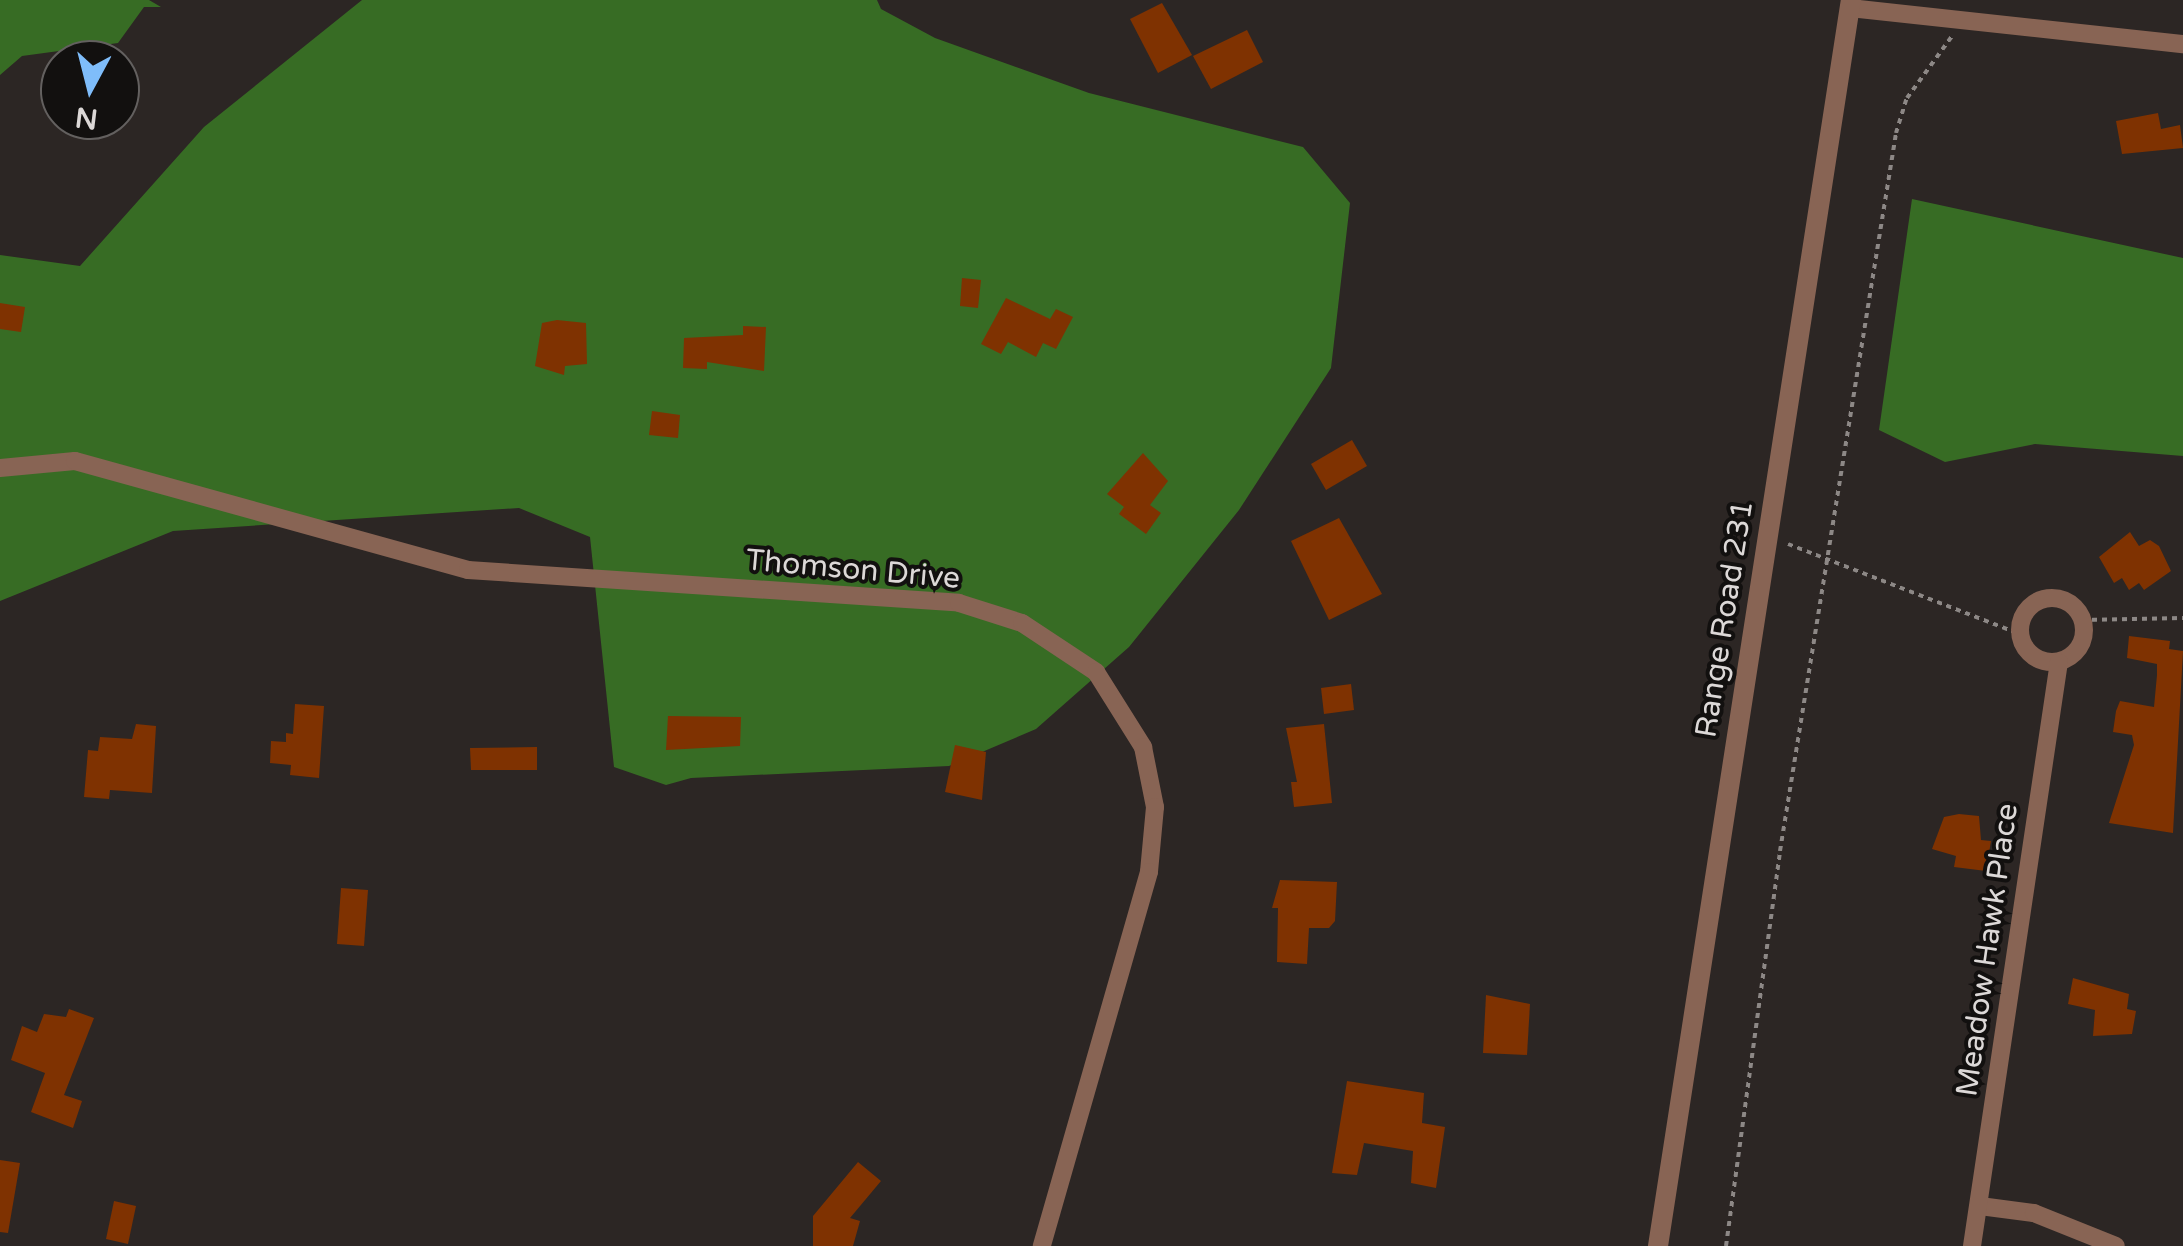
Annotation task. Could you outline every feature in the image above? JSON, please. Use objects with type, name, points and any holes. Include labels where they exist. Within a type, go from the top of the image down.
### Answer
[{"type":"street","points":[[1850,4],[1957,20],[2183,44]]},
{"type":"street","name":"Range Road 231","points":[[1658,1246],[1850,4]]},
{"type":"street","name":"Thomson Drive","points":[[0,468],[74,461],[468,570],[959,603],[1022,623],[1096,672],[1143,747],[1154,807],[1149,872],[1042,1246]]},
{"type":"street","points":[[2059,662],[2037,659],[2020,634],[2025,612],[2041,600],[2070,604],[2082,620]]},
{"type":"street","name":"Meadow Hawk Place","points":[[1972,1246],[2059,662],[2077,650],[2082,620]]},
{"type":"street","points":[[1980,1206],[2034,1213],[2116,1246]]},
{"type":"path","points":[[1726,1246],[1827,559],[1900,114],[1940,59],[1957,20]]},
{"type":"path","points":[[1768,539],[2020,634]]},
{"type":"path","points":[[2082,620],[2183,618]]},
{"type":"green space","points":[[0,0],[149,0],[161,7],[144,7],[120,40],[40,40],[40,54],[22,56],[0,75]]},
{"type":"green space","points":[[362,0],[877,0],[881,9],[935,38],[1089,93],[1303,147],[1350,203],[1331,368],[1239,510],[1129,647],[1036,729],[949,766],[691,778],[666,785],[614,767],[590,537],[519,508],[173,531],[0,601],[0,255],[80,266],[204,127]]},
{"type":"green space","points":[[1912,199],[2183,258],[2183,456],[2035,444],[1945,462],[1879,430]]},
{"type":"building","points":[[1162,3],[1192,55],[1158,73],[1130,19]]},
{"type":"building","points":[[1247,30],[1263,62],[1211,89],[1193,56]]},
{"type":"building","points":[[2158,113],[2161,129],[2180,125],[2183,148],[2122,154],[2116,121]]},
{"type":"building","points":[[962,278],[981,280],[978,308],[960,306]]},
{"type":"building","points":[[1006,298],[1050,319],[1056,309],[1073,317],[1056,349],[1043,343],[1036,357],[1008,342],[1001,354],[981,344]]},
{"type":"building","points":[[0,303],[25,307],[21,332],[0,329]]},
{"type":"building","points":[[542,323],[586,323],[587,364],[565,366],[564,375],[535,366]]},
{"type":"building","points":[[743,326],[766,327],[764,371],[707,362],[707,369],[683,368],[684,338],[743,335]]},
{"type":"building","points":[[652,411],[680,415],[678,438],[649,435]]},
{"type":"building","points":[[1352,440],[1367,466],[1326,490],[1311,464]]},
{"type":"building","points":[[1143,453],[1168,481],[1150,505],[1161,513],[1146,534],[1119,514],[1124,507],[1107,494]]},
{"type":"building","points":[[1339,518],[1382,594],[1329,620],[1291,541]]},
{"type":"building","points":[[2130,532],[2139,546],[2150,540],[2159,546],[2171,571],[2144,590],[2139,583],[2129,590],[2122,578],[2114,583],[2099,557]]},
{"type":"building","points":[[2129,636],[2170,641],[2169,649],[2183,651],[2173,833],[2109,823],[2134,745],[2132,735],[2113,732],[2116,711],[2120,701],[2154,707],[2157,664],[2127,658]]},
{"type":"building","points":[[1351,684],[1354,710],[1324,714],[1321,688]]},
{"type":"building","points":[[295,704],[324,706],[319,778],[290,775],[291,765],[270,763],[271,741],[286,742],[286,733],[293,734]]},
{"type":"building","points":[[668,716],[741,717],[740,746],[666,750]]},
{"type":"building","points":[[136,724],[156,726],[152,793],[110,790],[109,799],[84,797],[88,750],[98,751],[100,737],[132,739]]},
{"type":"building","points":[[1324,724],[1332,803],[1294,807],[1291,782],[1297,782],[1286,728]]},
{"type":"building","points":[[955,745],[986,752],[982,800],[945,792]]},
{"type":"building","points":[[537,747],[537,770],[471,770],[470,748]]},
{"type":"building","points":[[1979,816],[1981,840],[1991,841],[1986,871],[1954,867],[1956,856],[1932,849],[1944,817]]},
{"type":"building","points":[[1280,880],[1337,882],[1335,921],[1329,928],[1309,928],[1307,964],[1277,962],[1278,908],[1272,908]]},
{"type":"building","points":[[341,888],[368,890],[364,946],[337,944]]},
{"type":"building","points":[[2073,978],[2129,994],[2127,1009],[2136,1011],[2132,1034],[2093,1036],[2095,1010],[2068,1004]]},
{"type":"building","points":[[1486,995],[1530,1004],[1527,1055],[1483,1053]]},
{"type":"building","points":[[69,1009],[94,1018],[64,1095],[82,1101],[73,1128],[31,1112],[45,1073],[11,1060],[22,1026],[37,1032],[44,1014],[66,1017]]},
{"type":"building","points":[[1347,1081],[1424,1093],[1422,1123],[1445,1127],[1436,1188],[1411,1183],[1413,1151],[1364,1143],[1357,1175],[1332,1173]]},
{"type":"building","points":[[0,1160],[20,1163],[8,1233],[0,1232]]},
{"type":"building","points":[[858,1162],[881,1181],[850,1218],[860,1221],[853,1246],[813,1246],[813,1216]]},
{"type":"building","points":[[114,1201],[136,1206],[128,1244],[106,1239]]}]
